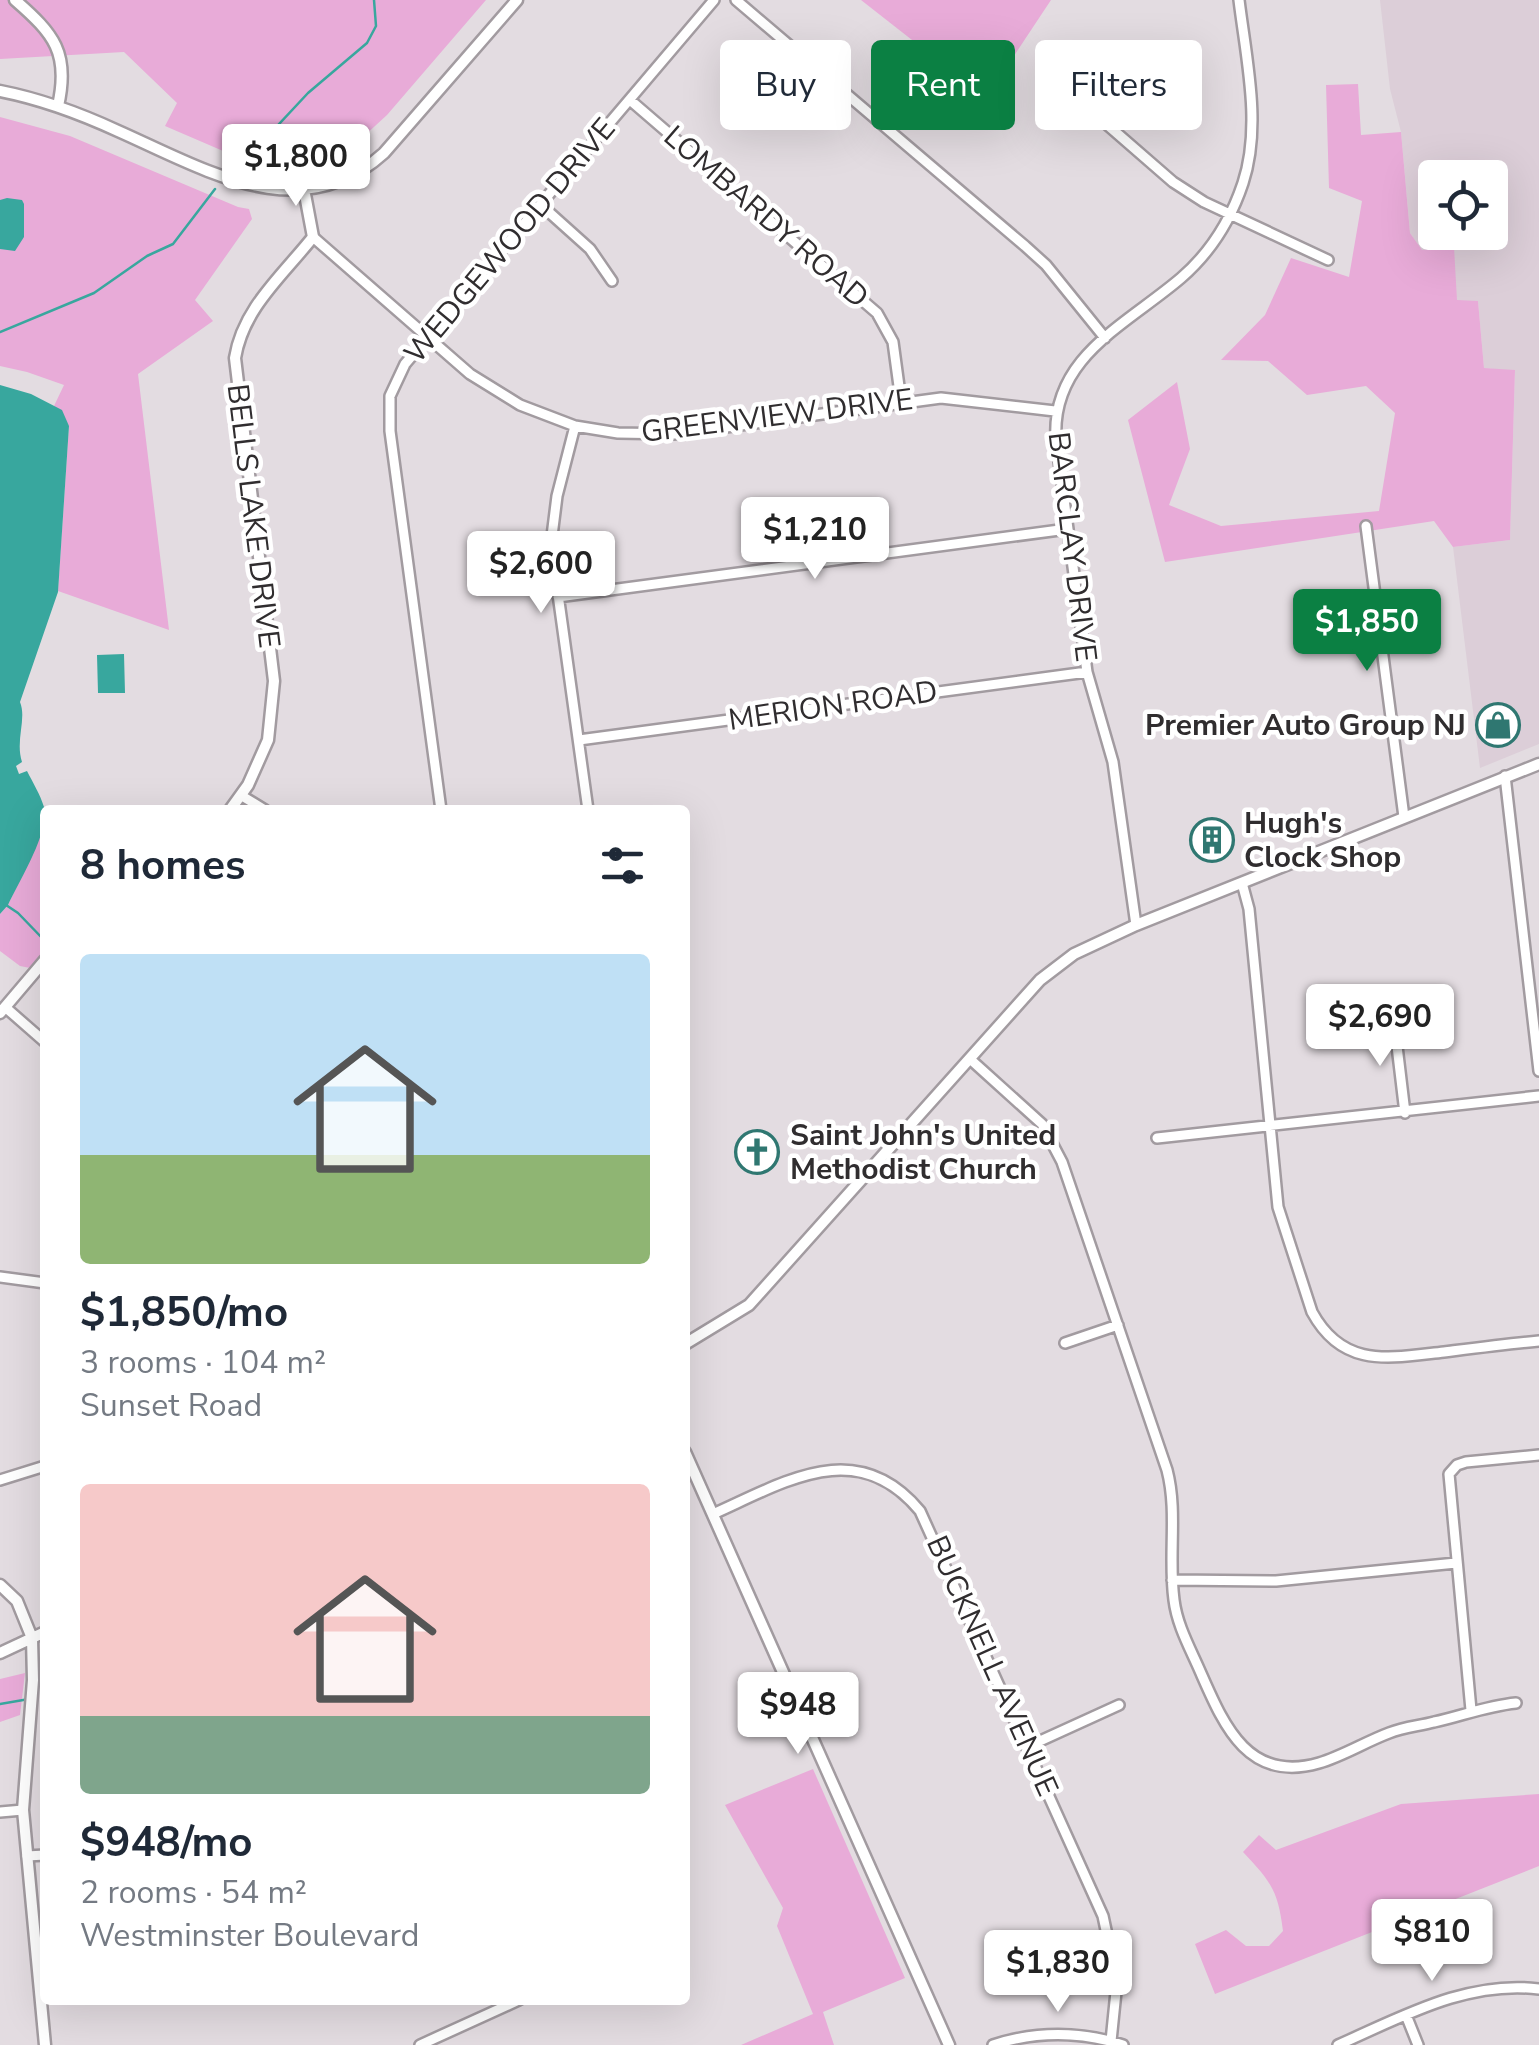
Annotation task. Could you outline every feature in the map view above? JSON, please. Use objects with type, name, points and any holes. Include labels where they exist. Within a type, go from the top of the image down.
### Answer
[{"type":"street","points":[[15,0],[58,48],[64,76],[58,106]]},
{"type":"street","points":[[0,92],[58,106],[243,184],[267,189],[304,189],[344,180],[384,153],[517,0]]},
{"type":"street","name":"WEDGEWOOD DRIVE","points":[[440,805],[388,419],[390,396],[398,375],[427,337],[714,0]]},
{"type":"street","points":[[736,0],[1046,265],[1105,338]]},
{"type":"street","name":"BARCLAY DRIVE","points":[[1136,925],[1115,774],[1088,672],[1056,440],[1056,411],[1065,383],[1105,338],[1194,265],[1230,214],[1244,180],[1251,140],[1239,0]]},
{"type":"street","name":"LOMBARDY ROAD","points":[[630,100],[876,312],[892,342],[901,401]]},
{"type":"street","points":[[1113,130],[1173,182],[1328,260]]},
{"type":"street","points":[[304,189],[313,237]]},
{"type":"street","points":[[540,205],[590,248],[612,281]]},
{"type":"street","name":"GREENVIEW DRIVE","points":[[313,237],[470,374],[540,414],[575,426],[618,433],[674,434],[901,401],[957,398],[1056,411]]},
{"type":"street","name":"BELLS LAKE DRIVE","points":[[234,805],[268,740],[274,681],[235,358],[241,332],[258,302],[313,237]]},
{"type":"street","points":[[575,426],[552,530],[587,805]]},
{"type":"street","points":[[1366,526],[1404,817]]},
{"type":"street","points":[[558,597],[1067,529]]},
{"type":"street","name":"MERION ROAD","points":[[579,740],[1088,672]]},
{"type":"street","points":[[690,1341],[748,1305],[1056,966],[1136,925],[1539,764]]},
{"type":"street","points":[[1506,776],[1539,1071]]},
{"type":"street","points":[[242,796],[256,805]]},
{"type":"street","points":[[1242,883],[1249,909],[1281,1222],[1312,1312],[1326,1335],[1355,1352],[1389,1358],[1539,1341]]},
{"type":"street","points":[[40,966],[2,1010],[40,1038]]},
{"type":"street","points":[[1394,1021],[1405,1113]]},
{"type":"street","points":[[970,1059],[1032,1113],[1053,1141],[1170,1479],[1172,1580],[1179,1624],[1225,1726],[1242,1747],[1265,1761],[1285,1766],[1313,1765],[1394,1731],[1471,1710],[1516,1703]]},
{"type":"street","points":[[1157,1138],[1539,1096]]},
{"type":"street","points":[[0,1277],[40,1282]]},
{"type":"street","points":[[1064,1343],[1118,1324]]},
{"type":"street","points":[[1471,1710],[1448,1487],[1452,1470],[1466,1462],[1539,1455]]},
{"type":"street","points":[[690,1463],[950,2045]]},
{"type":"street","points":[[0,1480],[40,1468]]},
{"type":"street","name":"BUCKNELL AVENUE","points":[[712,1514],[793,1478],[828,1469],[860,1472],[904,1494],[931,1529],[1110,1938],[1117,1982],[1111,2041]]},
{"type":"street","points":[[1172,1580],[1276,1581],[1456,1562]]},
{"type":"street","points":[[0,1585],[18,1601],[32,1638],[23,1810],[40,1992]]},
{"type":"street","points":[[0,1653],[40,1634]]},
{"type":"street","points":[[1028,1746],[1119,1705]]},
{"type":"street","points":[[0,1812],[23,1810]]},
{"type":"street","points":[[27,1856],[40,1855]]},
{"type":"street","points":[[1338,2045],[1477,1990],[1539,1989]]},
{"type":"street","points":[[41,2005],[45,2045]]},
{"type":"street","points":[[420,2045],[507,2005]]},
{"type":"street","points":[[1406,2016],[1418,2045]]},
{"type":"street","points":[[993,2045],[1056,2035],[1122,2045]]},
{"type":"shaded area","points":[[0,0],[486,0],[387,115],[351,148],[320,165],[251,163],[165,126],[177,103],[124,52],[0,59]]},
{"type":"shaded area","points":[[861,0],[1051,0],[1015,54],[1015,40],[912,40]]},
{"type":"shaded area","points":[[1380,0],[1539,0],[1539,744],[1480,768],[1453,547],[1510,540],[1515,371],[1484,368],[1478,301],[1457,301],[1422,250],[1508,250],[1508,160],[1418,160],[1418,245],[1410,233],[1401,132],[1390,89]]},
{"type":"shaded area","points":[[1358,84],[1361,135],[1401,132],[1410,233],[1418,250],[1454,250],[1457,300],[1478,301],[1484,368],[1515,370],[1510,540],[1453,547],[1434,521],[1165,562],[1128,420],[1177,382],[1190,449],[1169,505],[1221,526],[1379,511],[1395,413],[1366,386],[1307,395],[1268,361],[1221,360],[1265,315],[1291,258],[1349,277],[1362,201],[1329,188],[1326,85]]},
{"type":"shaded area","points":[[0,117],[70,136],[249,209],[252,219],[195,300],[213,321],[138,374],[169,630],[58,591],[69,426],[54,406],[64,385],[0,366]]},
{"type":"shaded area","points":[[0,200],[22,200],[24,204],[24,237],[15,251],[0,249]]},
{"type":"shaded area","points":[[0,385],[31,394],[62,410],[69,426],[58,592],[20,702],[22,762],[16,766],[19,774],[27,771],[43,805],[40,805],[40,836],[0,914]]},
{"type":"shaded area","points":[[124,654],[125,693],[98,693],[97,655]]},
{"type":"shaded area","points":[[40,836],[40,970],[20,966],[0,951],[0,914],[8,905]]},
{"type":"shaded area","points":[[25,1673],[20,1715],[0,1722],[0,1679]]},
{"type":"shaded area","points":[[813,1769],[905,1978],[823,2012],[834,2045],[741,2045],[813,2014],[777,1926],[783,1908],[725,1805]]},
{"type":"shaded area","points":[[1539,1794],[1539,1866],[1215,1994],[1195,1944],[1226,1930],[1246,1946],[1269,1946],[1283,1931],[1272,1887],[1243,1852],[1259,1835],[1276,1850],[1401,1804]]},
{"type":"waterway","points":[[238,168],[308,93],[367,43],[376,26],[374,0]]},
{"type":"waterway","points":[[0,332],[94,293],[147,256],[173,244],[215,189]]},
{"type":"waterway","points":[[0,901],[40,936]]},
{"type":"waterway","points":[[0,1704],[29,1699]]},
{"type":"place","name":"Premier Auto Group NJ","points":[[1498,725]]},
{"type":"place","name":"Hugh's Clock Shop","points":[[1212,840]]},
{"type":"place","name":"Saint John's United Methodist Church","points":[[757,1152]]}]
